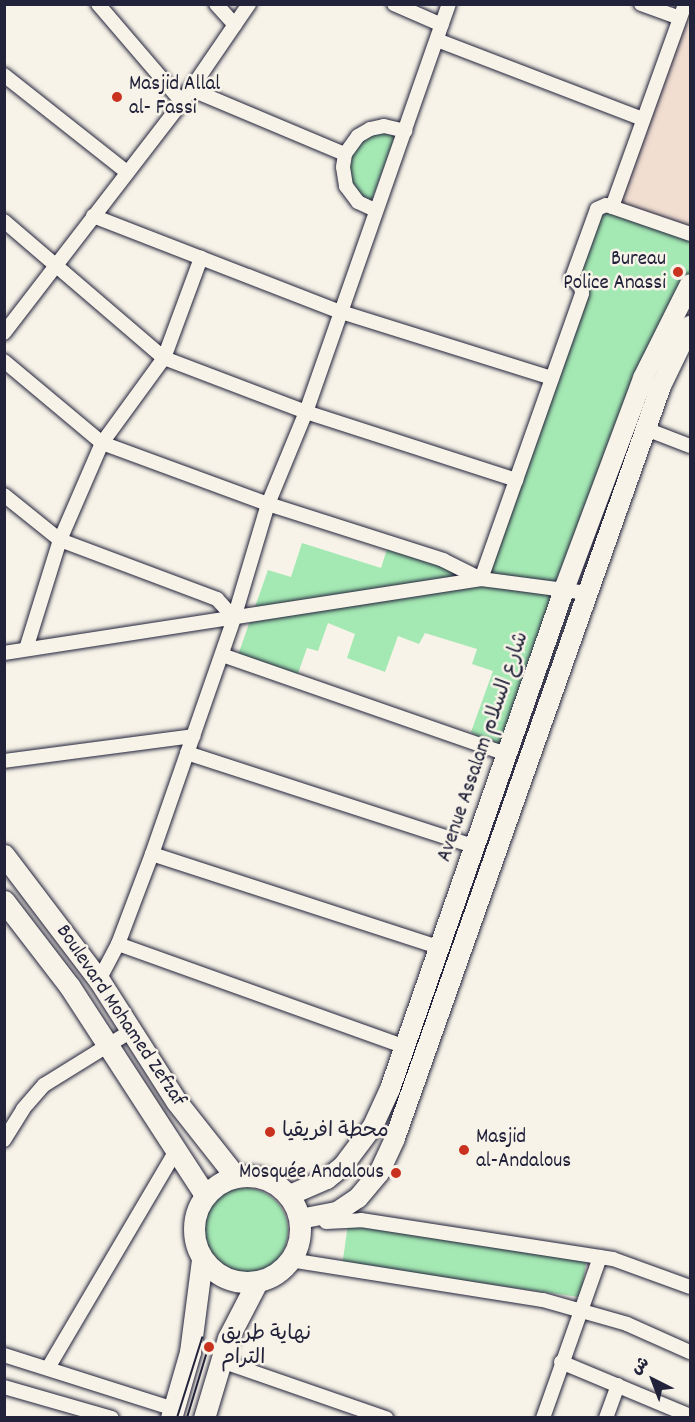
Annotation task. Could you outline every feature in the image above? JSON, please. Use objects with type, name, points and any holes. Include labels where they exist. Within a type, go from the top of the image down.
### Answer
[{"type":"main road","name":"Boulevard Mohamed Zefzaf","points":[[4,855],[99,980],[176,1101],[236,1177]]},
{"type":"main road","name":"Boulevard Mohamed Zefzaf","points":[[4,900],[108,1044],[206,1196]]},
{"type":"main road","points":[[172,1413],[190,1352],[202,1259],[194,1227],[206,1196],[219,1183],[236,1177],[265,1178],[290,1195],[300,1222],[299,1240],[290,1260],[270,1278],[256,1282],[225,1278],[202,1259]]},
{"type":"main road","points":[[204,1418],[221,1361],[256,1282]]},
{"type":"street","points":[[98,4],[182,102]]},
{"type":"street","points":[[216,4],[235,24]]},
{"type":"street","points":[[4,333],[182,102],[249,4]]},
{"type":"street","points":[[394,4],[442,25]]},
{"type":"street","points":[[99,980],[118,944],[152,854],[222,655],[268,504],[306,412],[449,4]]},
{"type":"street","points":[[641,4],[680,18]]},
{"type":"street","points":[[612,207],[685,4]]},
{"type":"street","points":[[437,40],[644,119]]},
{"type":"street","points":[[4,75],[128,172]]},
{"type":"street","points":[[189,89],[345,154]]},
{"type":"street","points":[[375,210],[358,202],[346,186],[343,173],[345,154],[358,136],[370,129],[384,126],[405,131]]},
{"type":"street","points":[[481,579],[582,293],[582,286],[572,278],[597,209],[603,204],[690,234]]},
{"type":"street","points":[[93,216],[341,312],[552,378]]},
{"type":"street","points":[[4,221],[57,264],[164,358],[306,412],[516,480]]},
{"type":"street","points":[[26,650],[60,540],[102,443],[164,358],[201,258]]},
{"type":"street","name":"Avenue Assalam شارع السلام","points":[[290,1195],[327,1179],[359,1149],[390,1089],[565,587],[643,378],[690,284]]},
{"type":"street","points":[[300,1222],[337,1212],[358,1198],[379,1173],[395,1138],[646,429],[687,333],[665,331]]},
{"type":"street","points":[[4,361],[102,443],[268,504],[443,560],[481,579]]},
{"type":"street","points":[[646,429],[690,446]]},
{"type":"street","points":[[4,495],[60,540],[217,599],[234,618]]},
{"type":"street","points":[[4,653],[481,579],[565,587],[587,593]]},
{"type":"street","points":[[222,655],[506,754]]},
{"type":"street","points":[[4,760],[193,735]]},
{"type":"street","points":[[187,753],[474,846]]},
{"type":"street","points":[[152,854],[439,947]]},
{"type":"street","points":[[118,944],[405,1047]]},
{"type":"street","points":[[4,1140],[35,1093],[131,1031]]},
{"type":"street","points":[[48,1368],[176,1150]]},
{"type":"street","points":[[358,1198],[355,1210],[361,1220]]},
{"type":"street","points":[[300,1222],[361,1220],[600,1257],[640,1267],[690,1287]]},
{"type":"street","points":[[543,1418],[579,1309],[600,1257]]},
{"type":"street","points":[[290,1260],[475,1288],[579,1309],[627,1324],[690,1352]]},
{"type":"street","points":[[4,1355],[48,1368],[172,1413]]},
{"type":"street","points":[[221,1361],[386,1418]]},
{"type":"street","points":[[561,1362],[690,1416]]},
{"type":"street","points":[[606,1418],[618,1385]]},
{"type":"street","points":[[4,1387],[111,1418]]},
{"type":"shaded area","points":[[690,5],[690,234],[612,207]]},
{"type":"green space","points":[[397,131],[370,205],[356,194],[347,170],[354,148],[369,134]]},
{"type":"green space","points":[[600,204],[690,234],[690,284],[665,331],[506,754],[471,732],[493,671],[472,664],[477,649],[425,633],[419,644],[398,636],[385,672],[347,658],[355,634],[328,623],[318,651],[307,648],[297,676],[214,647],[238,655],[268,570],[291,577],[302,543],[381,568],[387,549],[481,578],[582,285],[573,281]]},
{"type":"green space","points":[[245,1188],[262,1191],[276,1200],[285,1214],[288,1231],[285,1248],[276,1262],[262,1271],[245,1274],[228,1271],[214,1262],[205,1248],[202,1231],[205,1214],[214,1200],[228,1191]]},
{"type":"green space","points":[[348,1224],[587,1258],[581,1297],[342,1264]]},
{"type":"tram line","points":[[177,1418],[202,1338]]},
{"type":"tram line","points":[[187,1418],[209,1345]]},
{"type":"place","name":"Masjid Allal al- Fassi","points":[[117,97]]},
{"type":"place","name":"Bureau Police Anassi","points":[[678,272]]},
{"type":"place","name":"محطة افريقيا","points":[[270,1132]]},
{"type":"place","name":"Masjid al-Andalous","points":[[464,1150]]},
{"type":"place","name":"Mosquée Andalous","points":[[396,1173]]},
{"type":"place","name":"نهاية طريق الترام","points":[[209,1347]]}]
